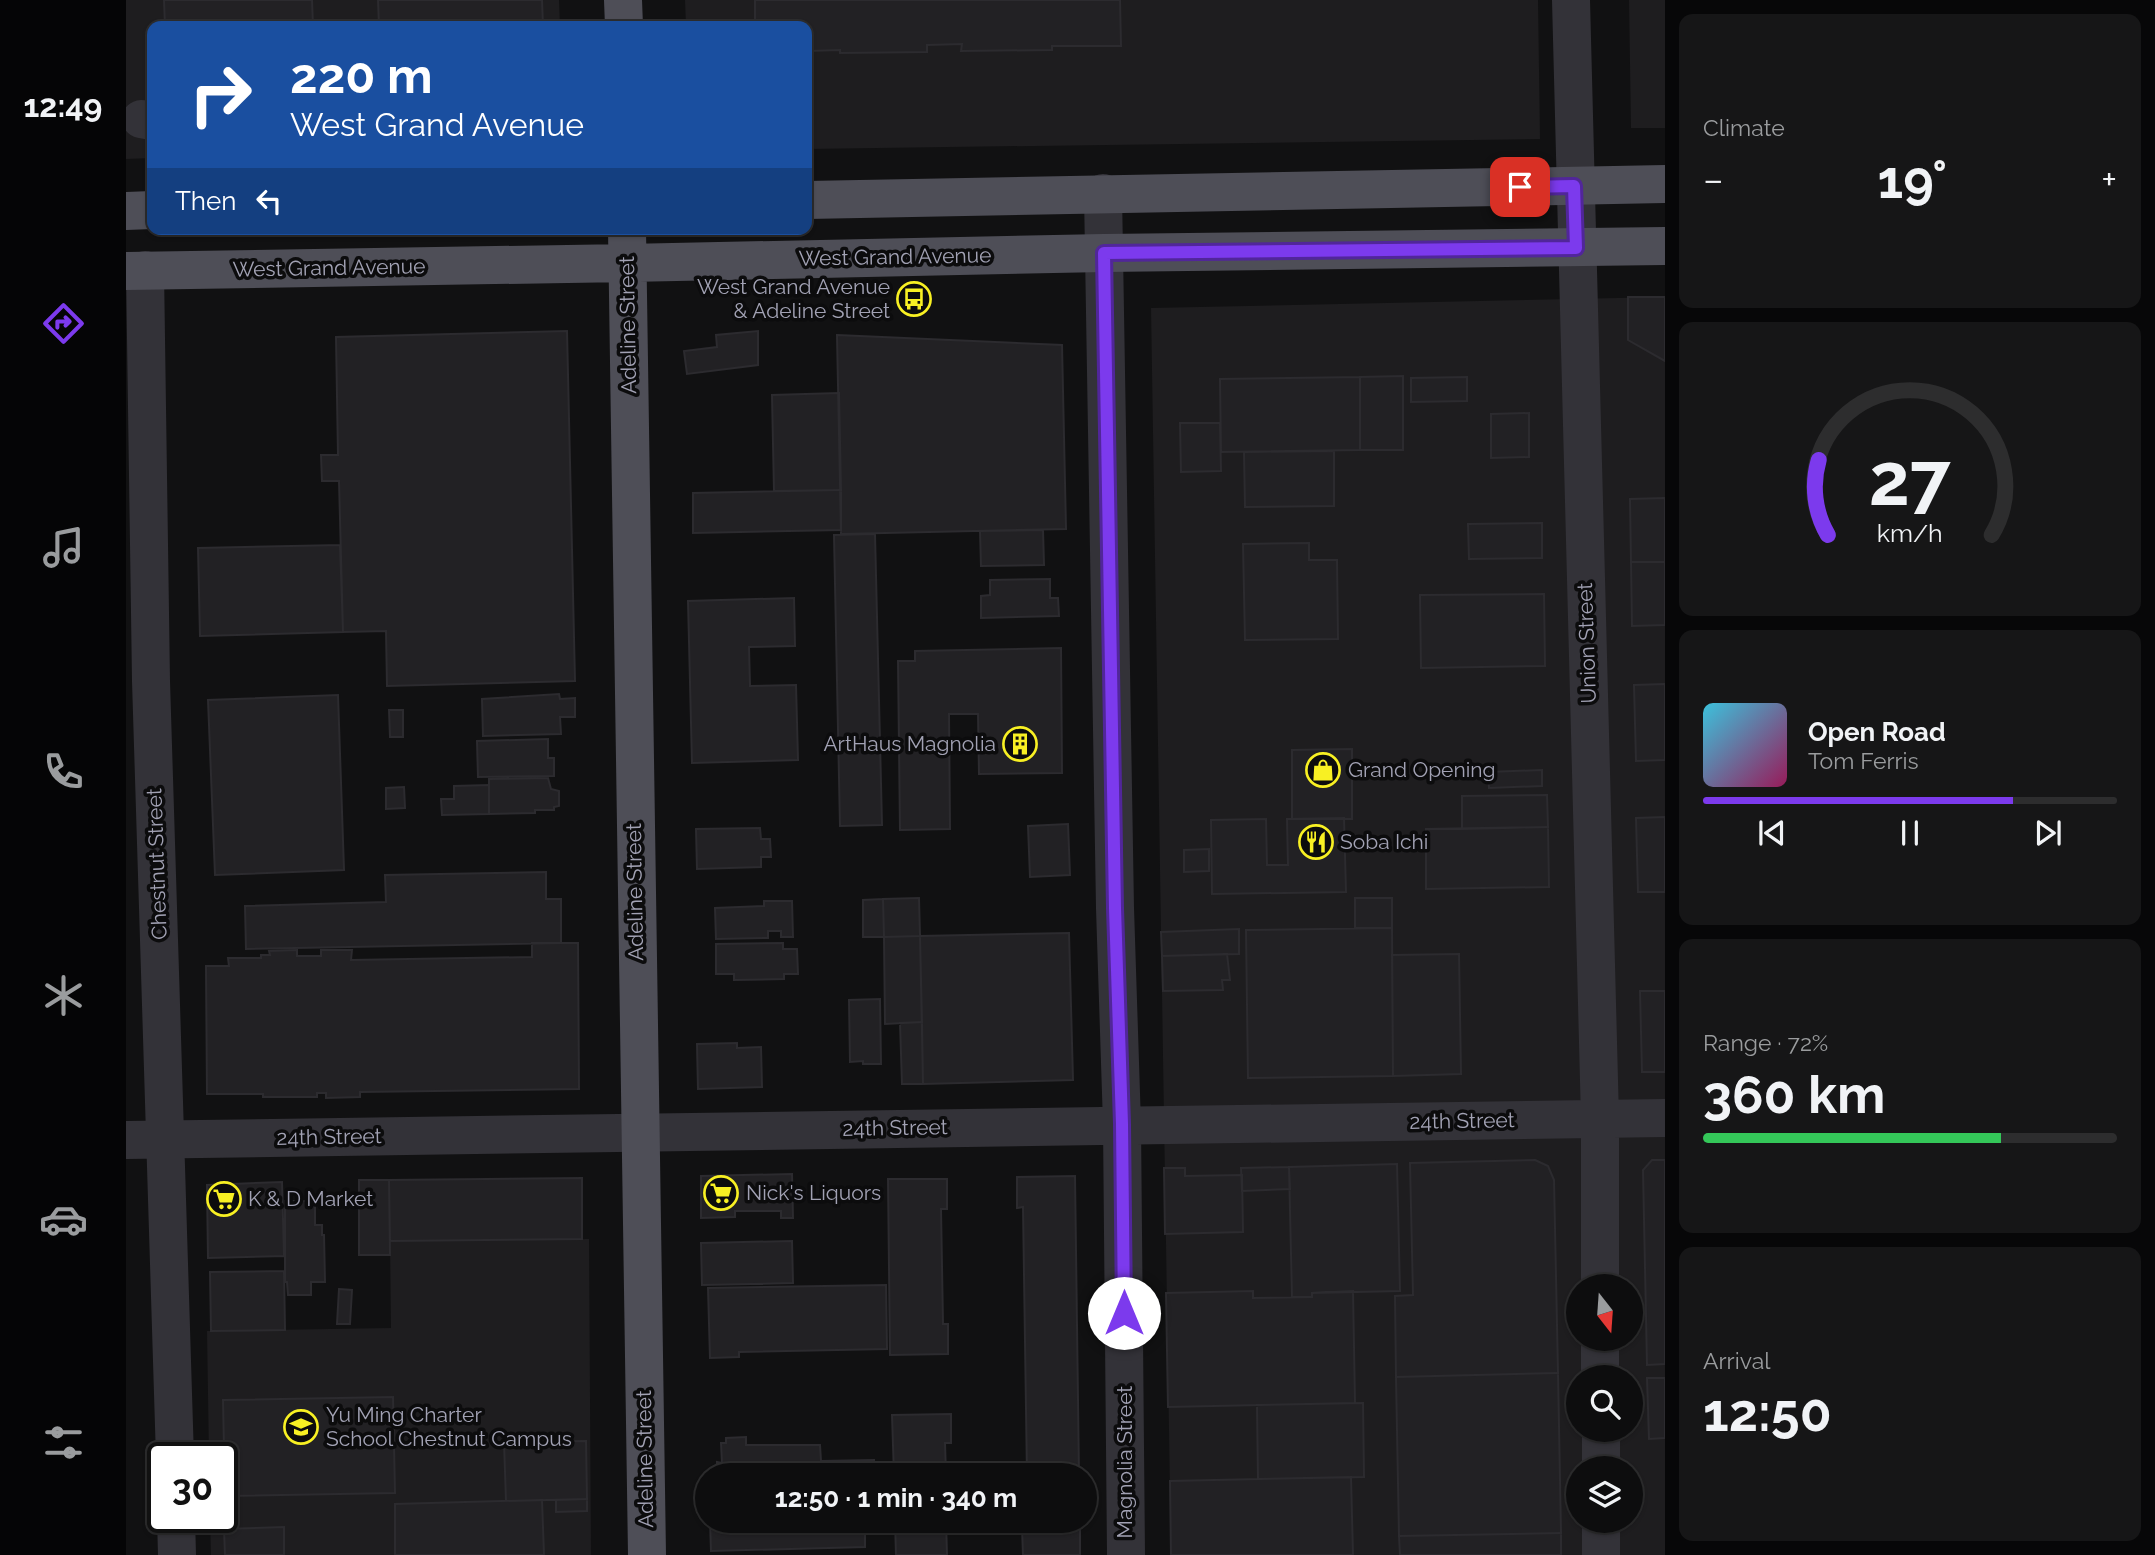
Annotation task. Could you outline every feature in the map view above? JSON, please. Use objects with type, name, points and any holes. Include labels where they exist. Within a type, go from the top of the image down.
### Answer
[{"type":"main road","points":[[623,0],[624,21]]},
{"type":"main road","points":[[812,200],[1665,184]]},
{"type":"main road","points":[[126,211],[147,211]]},
{"type":"main road","name":"West Grand Avenue","points":[[135,270],[627,246],[1104,253],[1665,246]]},
{"type":"main road","name":"Adeline Street","points":[[627,246],[647,1555]]},
{"type":"street","name":"Union Street","points":[[1571,0],[1600,1119],[1600,1274]]},
{"type":"street","name":"Magnolia Street","points":[[1103,193],[1115,908],[1122,1124],[1126,1555]]},
{"type":"street","name":"Chestnut Street","points":[[135,270],[167,1140],[175,1442]]},
{"type":"street","name":"24th Street","points":[[126,1140],[1665,1118]]},
{"type":"street","points":[[176,1533],[177,1555]]},
{"type":"street","points":[[1601,1533],[1601,1555]]},
{"type":"shaded area","points":[[126,0],[559,0],[560,21],[147,21],[147,158],[126,159]]},
{"type":"shaded area","points":[[685,0],[1538,0],[1540,139],[812,149],[812,21],[686,21]]},
{"type":"shaded area","points":[[1629,0],[1665,0],[1665,128],[1631,128]]},
{"type":"shaded area","points":[[1665,297],[1665,1555],[1171,1555],[1151,308]]},
{"type":"shaded area","points":[[589,1239],[591,1555],[211,1555],[210,1533],[238,1533],[238,1442],[209,1442],[207,1331],[391,1328],[390,1241]]},
{"type":"building","points":[[164,0],[312,0],[313,21],[165,21]]},
{"type":"building","points":[[378,0],[542,0],[543,21],[379,21]]},
{"type":"building","points":[[755,0],[1120,0],[1121,46],[1052,46],[1052,50],[961,51],[962,44],[927,45],[927,52],[840,53],[840,50],[812,51],[812,21],[755,21]]},
{"type":"building","points":[[1628,297],[1665,297],[1665,361],[1628,340]]},
{"type":"building","points":[[567,331],[575,681],[387,686],[386,631],[343,632],[339,481],[322,481],[321,455],[338,455],[336,337]]},
{"type":"building","points":[[758,331],[758,365],[687,374],[684,351],[717,347],[716,335]]},
{"type":"building","points":[[837,335],[1062,345],[1066,529],[841,534]]},
{"type":"building","points":[[1403,376],[1403,450],[1360,450],[1360,377]]},
{"type":"building","points":[[1360,377],[1360,450],[1221,452],[1220,379]]},
{"type":"building","points":[[1467,377],[1467,401],[1411,402],[1411,378]]},
{"type":"building","points":[[839,393],[841,490],[774,491],[772,395]]},
{"type":"building","points":[[1529,413],[1529,457],[1491,458],[1491,414]]},
{"type":"building","points":[[1180,423],[1220,423],[1221,471],[1181,472]]},
{"type":"building","points":[[1334,451],[1334,506],[1245,507],[1244,452]]},
{"type":"building","points":[[841,490],[841,530],[693,533],[693,493]]},
{"type":"building","points":[[1665,498],[1665,562],[1631,562],[1630,499]]},
{"type":"building","points":[[1542,523],[1542,558],[1469,559],[1468,524]]},
{"type":"building","points":[[1043,530],[1044,565],[981,566],[980,531]]},
{"type":"building","points":[[875,534],[882,825],[840,826],[834,535]]},
{"type":"building","points":[[1309,543],[1309,560],[1337,560],[1338,639],[1245,640],[1243,544]]},
{"type":"building","points":[[340,545],[343,632],[200,636],[198,548]]},
{"type":"building","points":[[1631,562],[1665,562],[1665,625],[1632,626]]},
{"type":"building","points":[[1050,579],[1050,598],[1058,598],[1059,616],[981,618],[981,596],[990,595],[990,580]]},
{"type":"building","points":[[1544,594],[1545,666],[1421,668],[1420,595]]},
{"type":"building","points":[[794,598],[795,646],[749,647],[750,686],[796,685],[798,760],[692,763],[688,601]]},
{"type":"building","name":"ArtHaus Magnolia","points":[[1061,648],[1062,773],[979,774],[978,714],[949,714],[950,829],[900,830],[898,661],[915,661],[915,651]]},
{"type":"building","points":[[1665,684],[1665,760],[1636,761],[1634,685]]},
{"type":"building","points":[[559,694],[560,699],[575,698],[575,717],[560,717],[561,734],[483,736],[482,699]]},
{"type":"building","points":[[338,695],[344,870],[215,875],[208,700]]},
{"type":"building","points":[[389,710],[403,710],[403,737],[390,737]]},
{"type":"building","points":[[548,739],[548,758],[554,758],[554,776],[478,777],[477,741]]},
{"type":"building","points":[[1352,749],[1352,819],[1292,819],[1292,750]]},
{"type":"building","points":[[1542,770],[1542,786],[1489,788],[1488,772]]},
{"type":"building","points":[[548,778],[551,789],[559,791],[559,806],[554,807],[554,810],[489,814],[489,779]]},
{"type":"building","points":[[489,785],[489,814],[442,815],[441,799],[454,799],[454,786]]},
{"type":"building","points":[[404,787],[405,808],[386,809],[386,788]]},
{"type":"building","points":[[1547,795],[1548,827],[1462,829],[1462,796]]},
{"type":"building","points":[[1665,817],[1665,892],[1638,892],[1636,818]]},
{"type":"building","name":"Soba Ichi","points":[[1344,818],[1346,892],[1212,894],[1211,820],[1266,819],[1267,865],[1288,865],[1287,819]]},
{"type":"building","points":[[1068,824],[1070,875],[1030,877],[1028,826]]},
{"type":"building","points":[[1548,827],[1549,887],[1426,889],[1426,829]]},
{"type":"building","points":[[760,828],[761,839],[770,839],[771,857],[761,857],[761,867],[697,869],[696,829]]},
{"type":"building","points":[[1209,849],[1209,871],[1184,872],[1184,850]]},
{"type":"building","points":[[546,872],[546,899],[561,899],[561,943],[246,949],[245,906],[386,902],[385,875]]},
{"type":"building","points":[[919,898],[920,936],[884,937],[883,899]]},
{"type":"building","points":[[1355,898],[1392,898],[1392,928],[1355,928]]},
{"type":"building","points":[[883,899],[884,937],[863,937],[863,900]]},
{"type":"building","points":[[764,901],[792,901],[793,937],[781,937],[781,931],[768,931],[768,938],[716,939],[715,908],[764,906]]},
{"type":"building","points":[[1392,928],[1393,1076],[1248,1078],[1246,930]]},
{"type":"building","points":[[1239,929],[1239,954],[1162,956],[1161,932]]},
{"type":"building","points":[[1069,933],[1073,1080],[923,1084],[920,936]]},
{"type":"building","points":[[920,936],[922,1022],[885,1024],[884,937]]},
{"type":"building","points":[[532,943],[578,943],[579,1089],[360,1092],[360,1097],[326,1098],[326,1093],[317,1093],[317,1097],[207,1094],[206,966],[229,966],[228,958],[261,958],[261,955],[270,955],[269,951],[297,950],[297,956],[321,956],[321,950],[352,950],[351,960],[532,957]]},
{"type":"building","points":[[783,943],[783,949],[797,949],[798,974],[784,974],[784,979],[734,980],[734,974],[716,974],[716,944]]},
{"type":"building","points":[[1227,954],[1230,980],[1222,980],[1223,990],[1163,991],[1162,956]]},
{"type":"building","points":[[1459,954],[1461,1074],[1393,1076],[1392,955]]},
{"type":"building","points":[[1640,991],[1665,991],[1665,1072],[1642,1072]]},
{"type":"building","points":[[880,999],[881,1064],[850,1062],[849,1000]]},
{"type":"building","points":[[922,1022],[923,1084],[902,1084],[900,1023]]},
{"type":"building","points":[[737,1043],[737,1048],[761,1047],[762,1087],[698,1089],[697,1044]]},
{"type":"building","points":[[1535,1160],[1548,1166],[1554,1180],[1558,1373],[1396,1377],[1395,1296],[1413,1295],[1410,1163]]},
{"type":"building","points":[[1652,1160],[1665,1160],[1665,1364],[1647,1365],[1643,1170]]},
{"type":"building","points":[[1397,1164],[1400,1291],[1312,1293],[1312,1297],[1292,1297],[1289,1167]]},
{"type":"building","points":[[1289,1167],[1290,1189],[1242,1191],[1241,1168]]},
{"type":"building","points":[[1164,1168],[1185,1168],[1185,1176],[1242,1175],[1243,1232],[1165,1234]]},
{"type":"building","points":[[792,1174],[793,1218],[781,1218],[781,1211],[735,1211],[735,1217],[701,1218],[701,1176]]},
{"type":"building","points":[[1075,1176],[1079,1463],[1027,1463],[1023,1207],[1017,1208],[1017,1177]]},
{"type":"building","points":[[582,1178],[582,1239],[390,1241],[389,1180]]},
{"type":"building","points":[[888,1179],[947,1179],[947,1209],[941,1209],[943,1324],[948,1324],[948,1354],[890,1355]]},
{"type":"building","points":[[359,1180],[389,1180],[390,1255],[359,1255]]},
{"type":"building","points":[[282,1182],[284,1256],[208,1258],[207,1185]]},
{"type":"building","points":[[285,1201],[315,1201],[315,1225],[322,1225],[325,1282],[311,1282],[311,1295],[288,1295],[285,1282]]},
{"type":"building","points":[[792,1241],[793,1283],[702,1285],[701,1243]]},
{"type":"building","points":[[284,1271],[285,1330],[211,1331],[210,1272]]},
{"type":"building","points":[[886,1285],[887,1349],[739,1352],[739,1357],[710,1358],[708,1288]]},
{"type":"building","points":[[339,1289],[352,1290],[350,1324],[337,1324]]},
{"type":"building","points":[[1253,1291],[1253,1298],[1312,1297],[1312,1293],[1353,1291],[1355,1403],[1168,1407],[1166,1293]]},
{"type":"building","points":[[1558,1373],[1561,1533],[1399,1536],[1396,1377]]},
{"type":"building","points":[[1647,1378],[1665,1378],[1665,1438],[1649,1439]]},
{"type":"building","points":[[393,1397],[395,1493],[238,1496],[238,1442],[224,1442],[223,1400]]},
{"type":"building","points":[[1363,1403],[1364,1477],[1258,1479],[1257,1405]]},
{"type":"building","points":[[951,1414],[951,1443],[945,1443],[946,1463],[894,1463],[892,1415]]},
{"type":"building","points":[[746,1437],[746,1445],[820,1445],[821,1461],[874,1460],[874,1463],[722,1463],[721,1443],[726,1443],[726,1438]]},
{"type":"building","points":[[586,1441],[587,1499],[506,1501],[504,1442]]},
{"type":"building","points":[[1351,1477],[1353,1555],[1171,1555],[1170,1481]]},
{"type":"building","points":[[587,1499],[587,1511],[556,1512],[556,1500]]},
{"type":"building","points":[[542,1500],[544,1555],[395,1555],[395,1504]]},
{"type":"building","points":[[284,1527],[284,1555],[225,1555],[224,1533],[238,1533],[238,1529]]},
{"type":"building","points":[[710,1533],[865,1533],[865,1547],[711,1551]]},
{"type":"building","points":[[895,1533],[946,1533],[947,1555],[896,1555]]},
{"type":"building","points":[[1022,1533],[1080,1533],[1080,1555],[1023,1555]]},
{"type":"building","points":[[1561,1533],[1561,1555],[1400,1555],[1399,1536]]},
{"type":"place","name":"West Grand Avenue & Adeline Street","points":[[914,299]]},
{"type":"place","name":"ArtHaus Magnolia","points":[[1020,744]]},
{"type":"place","name":"Grand Opening","points":[[1323,770]]},
{"type":"place","name":"Soba Ichi","points":[[1316,842]]},
{"type":"place","name":"Nick's Liquors","points":[[721,1193]]},
{"type":"place","name":"K & D Market","points":[[224,1199]]},
{"type":"place","name":"Yu Ming Charter School Chestnut Campus","points":[[301,1427]]},
{"type":"route","points":[[1124,1313],[1104,253],[1576,248],[1574,186],[1520,187]]}]
